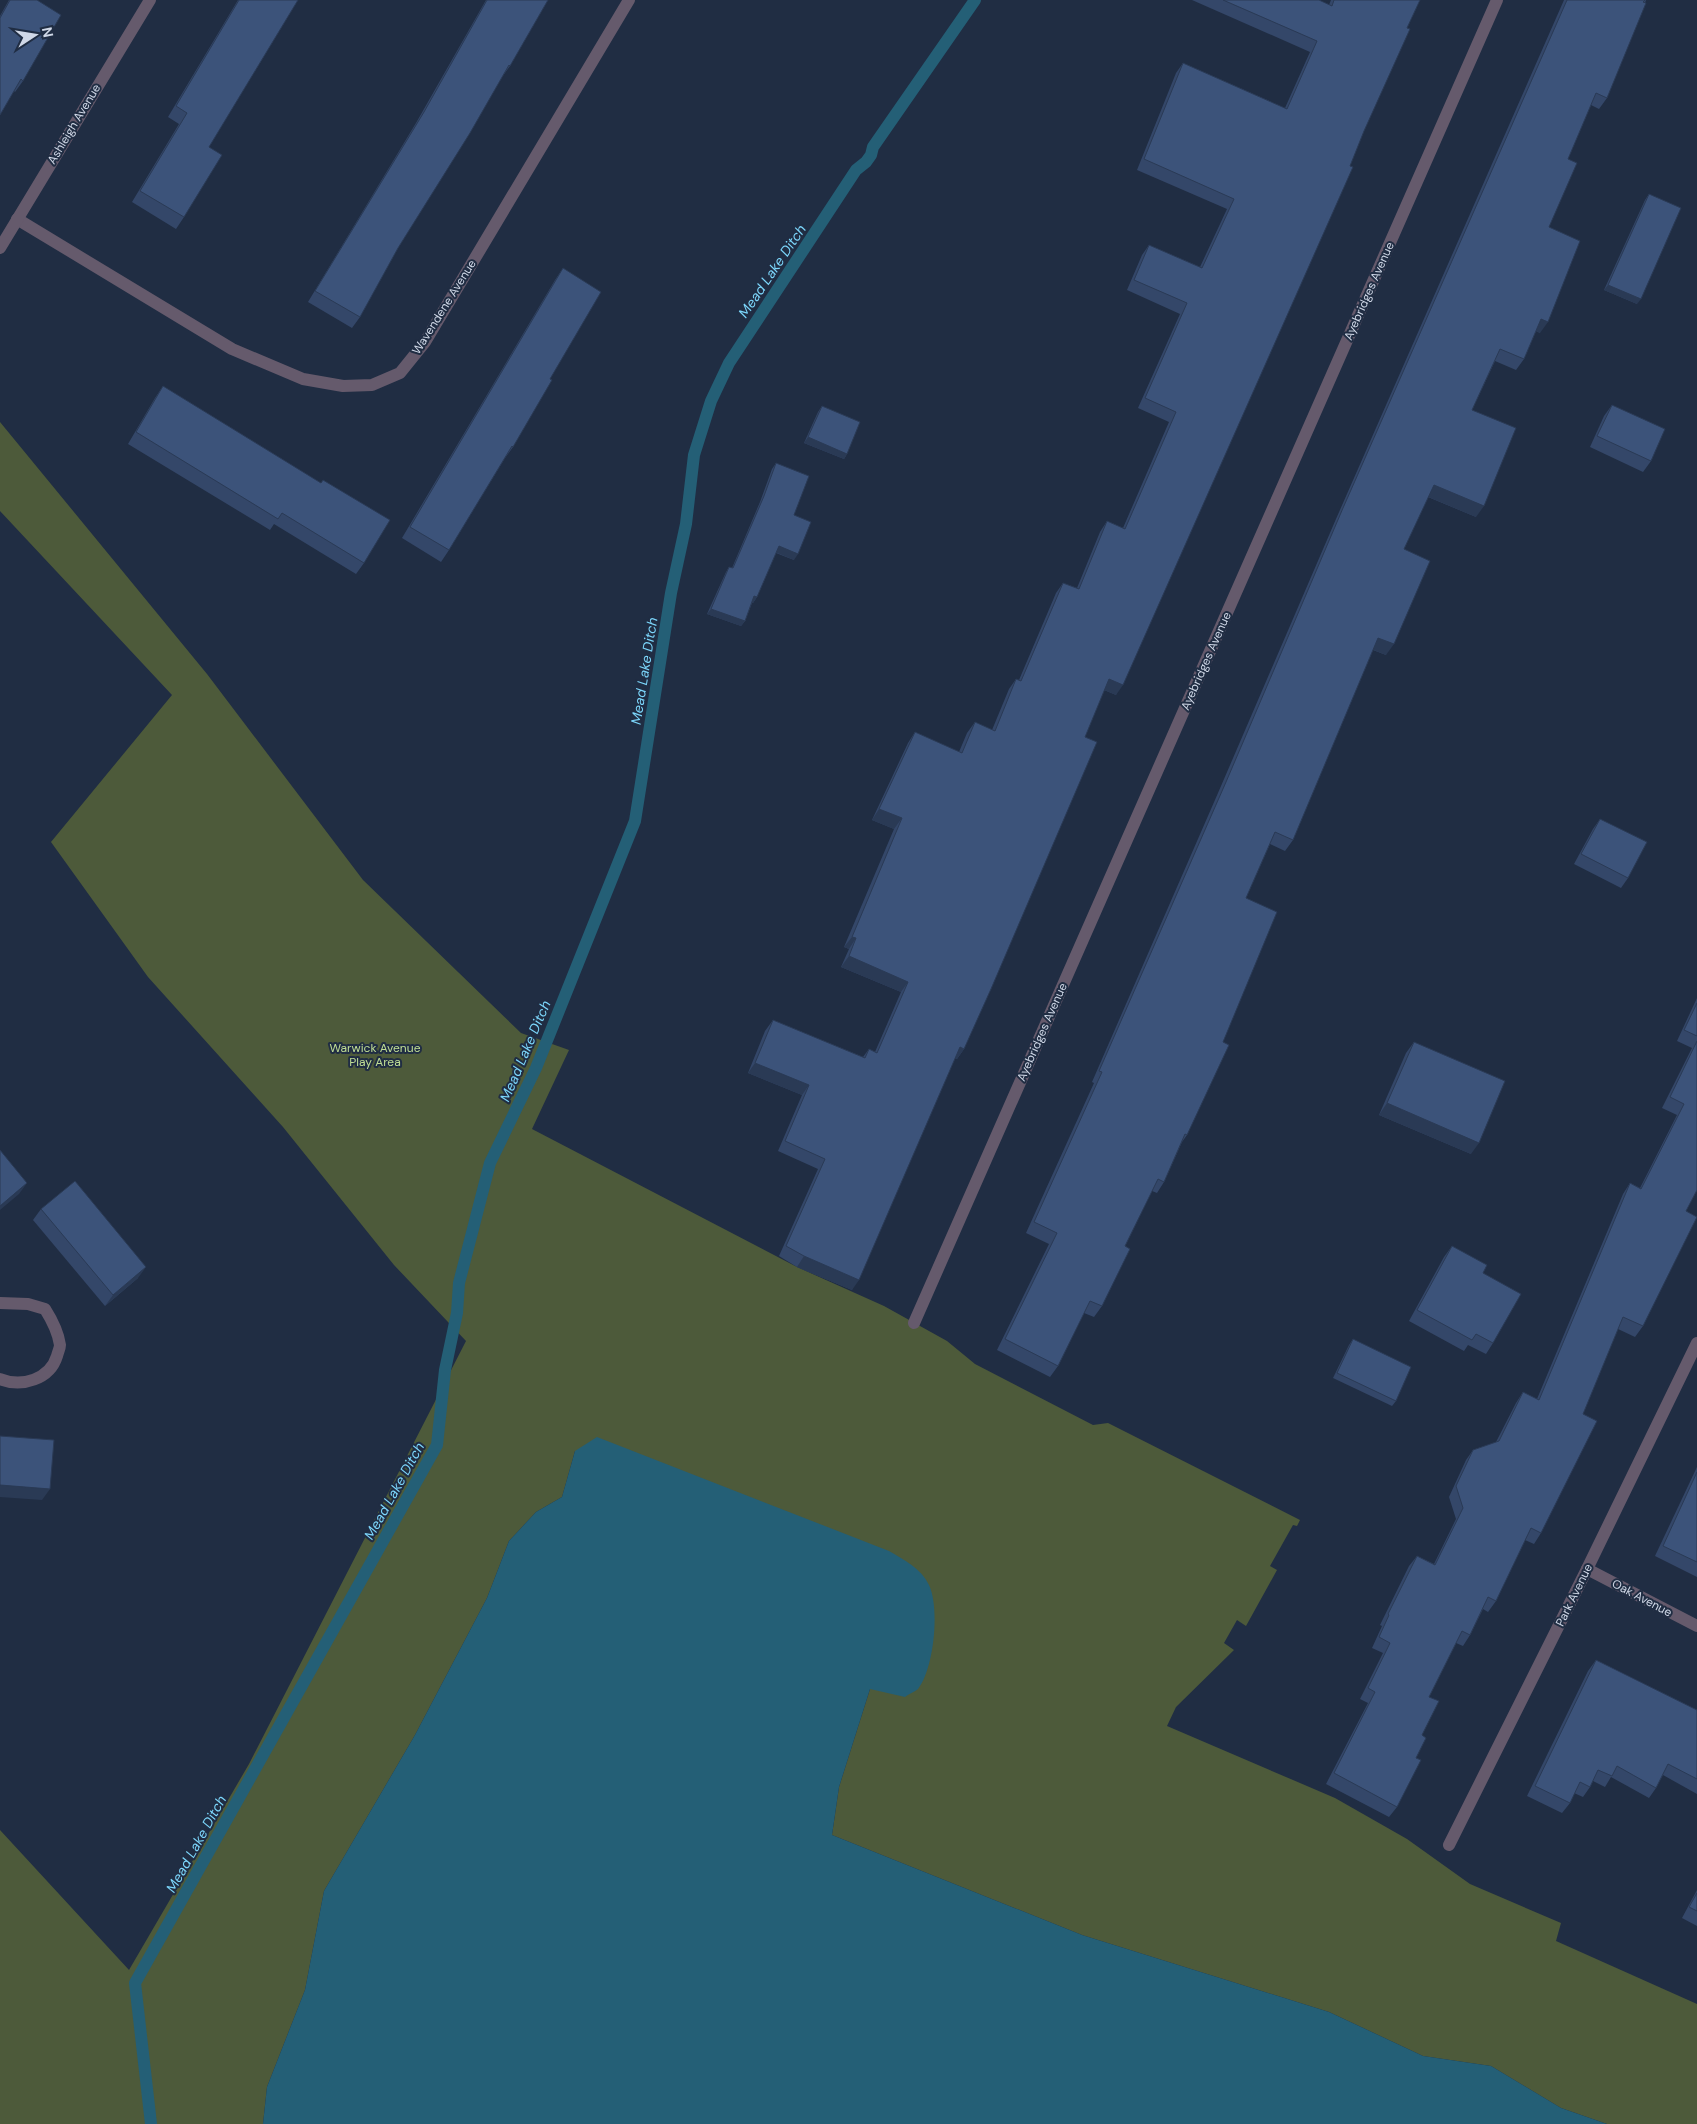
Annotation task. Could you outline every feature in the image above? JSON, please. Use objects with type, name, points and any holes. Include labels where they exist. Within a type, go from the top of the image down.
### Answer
[{"type":"street","name":"Ashleigh Avenue","points":[[0,248],[150,0]]},
{"type":"street","name":"Wavendene Avenue","points":[[17,219],[232,349],[303,379],[343,386],[372,385],[400,373],[425,342],[629,0]]},
{"type":"street","name":"Ayebridges Avenue","points":[[914,1323],[1497,0]]},
{"type":"street","points":[[0,1304],[9,1302],[28,1304],[45,1309],[55,1326],[60,1346],[54,1364],[47,1374],[24,1383],[8,1382],[0,1379]]},
{"type":"street","name":"Park Avenue","points":[[1449,1845],[1588,1569],[1697,1343]]},
{"type":"street","name":"Oak Avenue","points":[[1588,1569],[1697,1626]]},
{"type":"green space","name":"Warwick Avenue Play Area","points":[[0,422],[207,674],[363,880],[521,1033],[569,1050],[532,1129],[797,1267],[884,1306],[947,1341],[975,1364],[1093,1425],[1108,1423],[1300,1520],[1297,1526],[1293,1525],[1270,1566],[1277,1570],[1246,1626],[1237,1620],[1224,1643],[1234,1650],[1176,1707],[1167,1726],[1335,1798],[1407,1839],[1470,1884],[1561,1923],[1556,1941],[1697,2004],[1697,2124],[1607,2124],[1561,2108],[1491,2066],[1423,2056],[1329,2012],[1082,1935],[832,1835],[839,1787],[870,1689],[575,1451],[562,1497],[536,1512],[509,1541],[487,1598],[415,1735],[324,1891],[305,1990],[267,2087],[263,2124],[0,2124],[0,1830],[129,1970],[249,1764],[466,1341],[394,1265],[283,1127],[148,977],[51,842],[172,695],[0,511]]},
{"type":"water","points":[[597,1437],[889,1551],[912,1565],[926,1579],[932,1595],[935,1623],[934,1638],[924,1680],[918,1689],[905,1697],[870,1689],[839,1787],[832,1835],[1082,1935],[1329,2012],[1423,2056],[1491,2066],[1561,2108],[1607,2124],[263,2124],[267,2087],[305,1990],[324,1891],[415,1735],[487,1598],[509,1541],[536,1512],[562,1497],[575,1451]]},
{"type":"building","points":[[10,0],[37,0],[61,15],[23,81],[21,79],[0,115],[0,18]]},
{"type":"building","points":[[239,0],[298,0],[209,147],[222,155],[184,217],[140,191],[187,113],[176,106]]},
{"type":"building","points":[[487,0],[548,0],[470,133],[398,248],[360,317],[315,291],[424,112]]},
{"type":"building","points":[[1223,0],[1319,0],[1332,6],[1334,0],[1420,0],[1407,28],[1410,29],[1364,131],[1350,166],[1353,167],[1123,685],[1109,679],[1085,737],[1097,742],[991,989],[964,1049],[960,1047],[859,1280],[786,1246],[825,1159],[785,1141],[809,1085],[755,1063],[773,1020],[865,1058],[869,1049],[877,1053],[908,982],[849,956],[856,938],[852,937],[902,818],[879,809],[915,732],[962,753],[975,722],[995,731],[1016,679],[1021,681],[1063,583],[1079,589],[1107,521],[1125,529],[1176,412],[1145,398],[1187,303],[1134,280],[1149,245],[1202,268],[1234,199],[1144,159],[1183,63],[1287,109],[1317,41]]},
{"type":"building","points":[[1567,0],[1645,0],[1643,2],[1646,3],[1607,98],[1596,93],[1568,159],[1577,163],[1549,227],[1580,241],[1548,322],[1541,319],[1524,359],[1500,349],[1472,410],[1516,428],[1484,506],[1434,485],[1404,549],[1430,561],[1394,644],[1378,638],[1293,840],[1275,832],[1246,898],[1277,912],[1223,1042],[1229,1045],[1187,1135],[1185,1134],[1164,1182],[1158,1179],[1125,1246],[1130,1249],[1102,1306],[1090,1301],[1058,1366],[1005,1339],[1057,1233],[1034,1222],[1102,1072],[1099,1071],[1226,782],[1343,508]]},
{"type":"building","points":[[1649,194],[1681,208],[1641,299],[1608,285]]},
{"type":"building","points":[[563,268],[601,292],[513,447],[449,550],[410,527]]},
{"type":"building","points":[[163,386],[321,483],[323,480],[390,520],[364,563],[282,513],[278,519],[136,432]]},
{"type":"building","points":[[1612,405],[1665,429],[1651,461],[1597,436]]},
{"type":"building","points":[[822,406],[860,422],[847,454],[808,437]]},
{"type":"building","points":[[776,463],[809,476],[794,515],[811,522],[798,554],[779,546],[757,597],[754,596],[745,621],[711,609],[729,567],[733,568]]},
{"type":"building","points":[[1600,819],[1647,842],[1628,878],[1581,854]]},
{"type":"building","points":[[1697,1003],[1697,1036],[1684,1030]]},
{"type":"building","points":[[1697,1041],[1697,1190],[1686,1211],[1697,1217],[1643,1326],[1623,1317],[1583,1414],[1597,1421],[1541,1533],[1531,1528],[1496,1601],[1488,1597],[1470,1635],[1462,1631],[1429,1697],[1439,1701],[1422,1735],[1426,1738],[1416,1758],[1421,1760],[1397,1807],[1334,1773],[1375,1692],[1368,1688],[1390,1643],[1379,1637],[1388,1614],[1417,1556],[1435,1565],[1463,1508],[1456,1486],[1473,1450],[1499,1441],[1523,1392],[1539,1400],[1630,1183],[1641,1189],[1684,1104],[1670,1097]]},
{"type":"building","points":[[1414,1042],[1505,1081],[1479,1143],[1387,1103]]},
{"type":"building","points":[[0,1150],[27,1183],[0,1206]]},
{"type":"building","points":[[75,1181],[146,1267],[113,1295],[41,1209]]},
{"type":"building","points":[[1452,1246],[1487,1265],[1483,1273],[1521,1294],[1493,1343],[1476,1334],[1472,1340],[1417,1310]]},
{"type":"building","points":[[1353,1339],[1411,1367],[1396,1401],[1337,1373]]},
{"type":"building","points":[[0,1436],[54,1440],[50,1489],[0,1485]]},
{"type":"building","points":[[1697,1472],[1697,1562],[1663,1546]]},
{"type":"building","points":[[1596,1660],[1697,1710],[1697,1779],[1668,1764],[1656,1788],[1617,1766],[1612,1776],[1598,1770],[1590,1787],[1580,1782],[1570,1803],[1535,1786]]},
{"type":"building","points":[[1697,1893],[1697,1911],[1689,1907]]},
{"type":"waterway","name":"Mead Lake Ditch","points":[[151,2124],[135,1983],[437,1445],[445,1370],[457,1313],[459,1283],[490,1163],[536,1068],[635,821],[671,593],[686,524],[694,455],[711,401],[729,363],[856,170],[871,155],[873,147],[975,0]]}]
